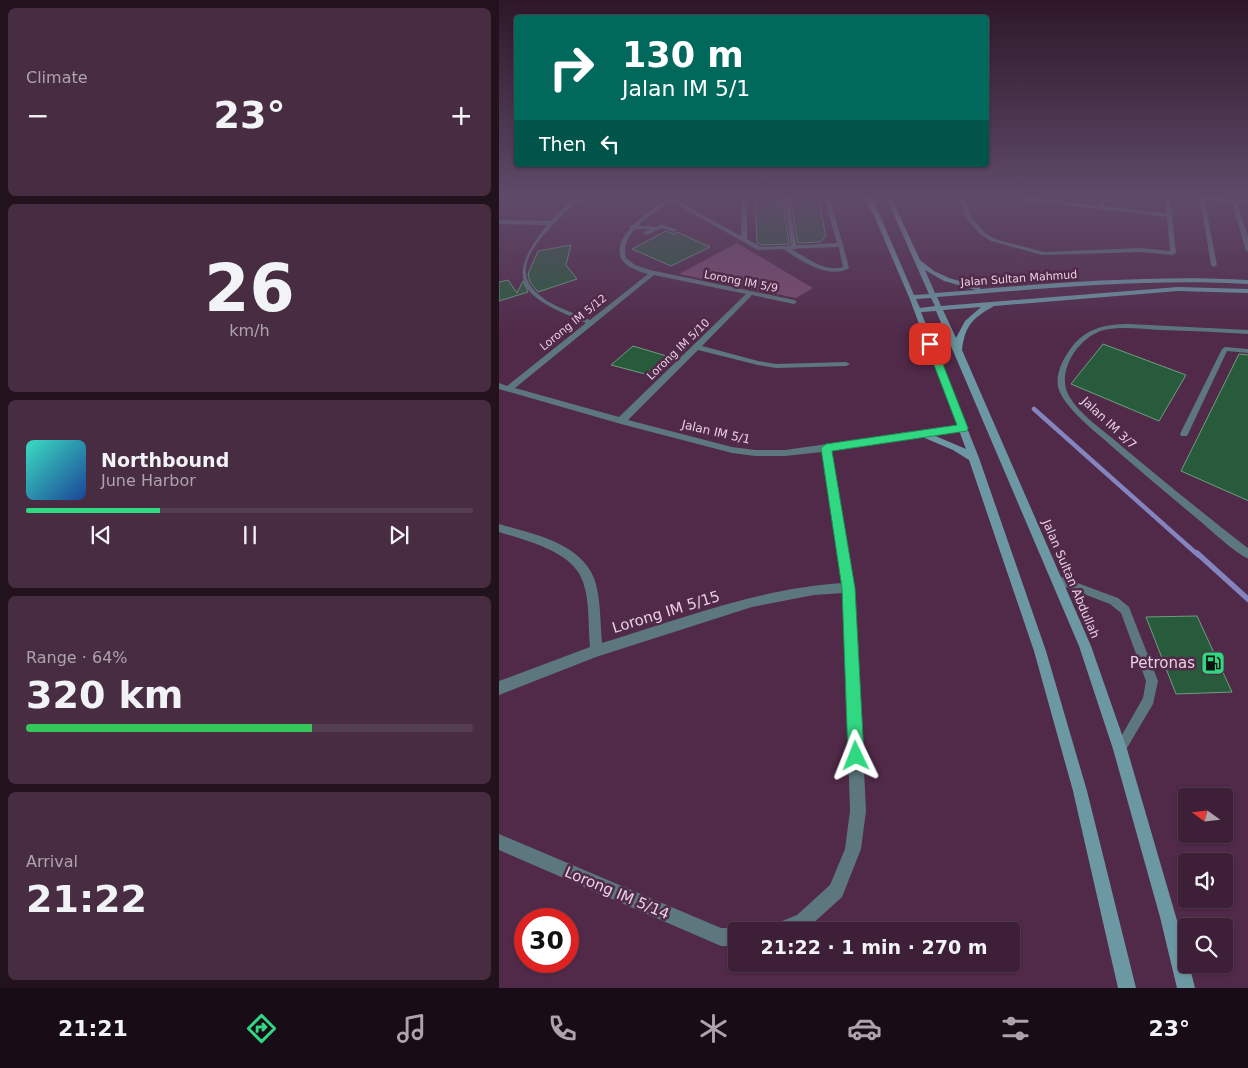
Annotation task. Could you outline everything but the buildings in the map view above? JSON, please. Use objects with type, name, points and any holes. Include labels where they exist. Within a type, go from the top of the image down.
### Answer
[{"type":"main road","points":[[888,243],[912,297],[963,428],[1040,651],[1080,791],[1127,988]]},
{"type":"main road","name":"Jalan Sultan Abdullah","points":[[910,243],[937,308],[958,350],[1085,646],[1120,749],[1168,917],[1186,988]]},
{"type":"main road","points":[[917,259],[931,272],[953,282],[991,291]]},
{"type":"main road","name":"Jalan Sultan Mahmud","points":[[912,297],[1192,278],[1248,282]]},
{"type":"main road","name":"Jalan Sultan Mahmud","points":[[917,310],[1178,289],[1248,292]]},
{"type":"main road","points":[[958,350],[959,337],[963,326],[969,319],[979,311],[1001,302]]},
{"type":"main road","points":[[923,434],[974,458]]},
{"type":"street","points":[[536,243],[524,262],[522,273],[526,284],[534,294],[546,303],[591,322]]},
{"type":"street","name":"Lorong IM 5/9","points":[[624,243],[623,258],[635,268],[794,302]]},
{"type":"street","points":[[748,243],[761,249],[790,249],[840,244]]},
{"type":"street","points":[[1004,243],[1044,254],[1140,250],[1173,253],[1172,243]]},
{"type":"street","name":"Lorong IM 5/12","points":[[503,387],[653,273]]},
{"type":"street","name":"Lorong IM 5/10","points":[[621,420],[751,293]]},
{"type":"street","points":[[697,347],[757,364],[776,366],[846,364]]},
{"type":"street","name":"Jalan IM 5/1","points":[[503,387],[732,450],[755,453],[826,448],[963,428]]},
{"type":"street","points":[[800,922],[836,891],[853,849],[858,811],[849,588],[826,448]]},
{"type":"street","points":[[499,528],[560,549],[576,561],[589,579],[596,651]]},
{"type":"street","name":"Lorong IM 5/15","points":[[499,688],[596,651],[752,602],[814,590],[849,588]]},
{"type":"street","name":"Lorong IM 5/14","points":[[499,842],[721,937],[728,937]]},
{"type":"lane","points":[[790,243],[790,249],[826,270],[843,270],[846,268],[840,244]]},
{"type":"lane","points":[[1210,243],[1214,265]]},
{"type":"lane","name":"Jalan IM 3/7","points":[[1248,332],[1122,326],[1096,330],[1088,334],[1071,353],[1061,378],[1062,388],[1067,398],[1090,423],[1155,480],[1248,555]]},
{"type":"lane","points":[[1183,434],[1225,349],[1248,351]]},
{"type":"lane","points":[[1056,579],[1114,601],[1125,610],[1152,681],[1149,700],[1120,749]]},
{"type":"shaded area","points":[[737,243],[813,288],[796,298],[679,274]]},
{"type":"waterway","points":[[1034,409],[1198,555]]},
{"type":"waterway","points":[[1197,553],[1249,600]]},
{"type":"place","name":"Petronas","points":[[1213,663]]},
{"type":"route","points":[[856,756],[849,588],[826,448],[963,428],[930,344]]}]
